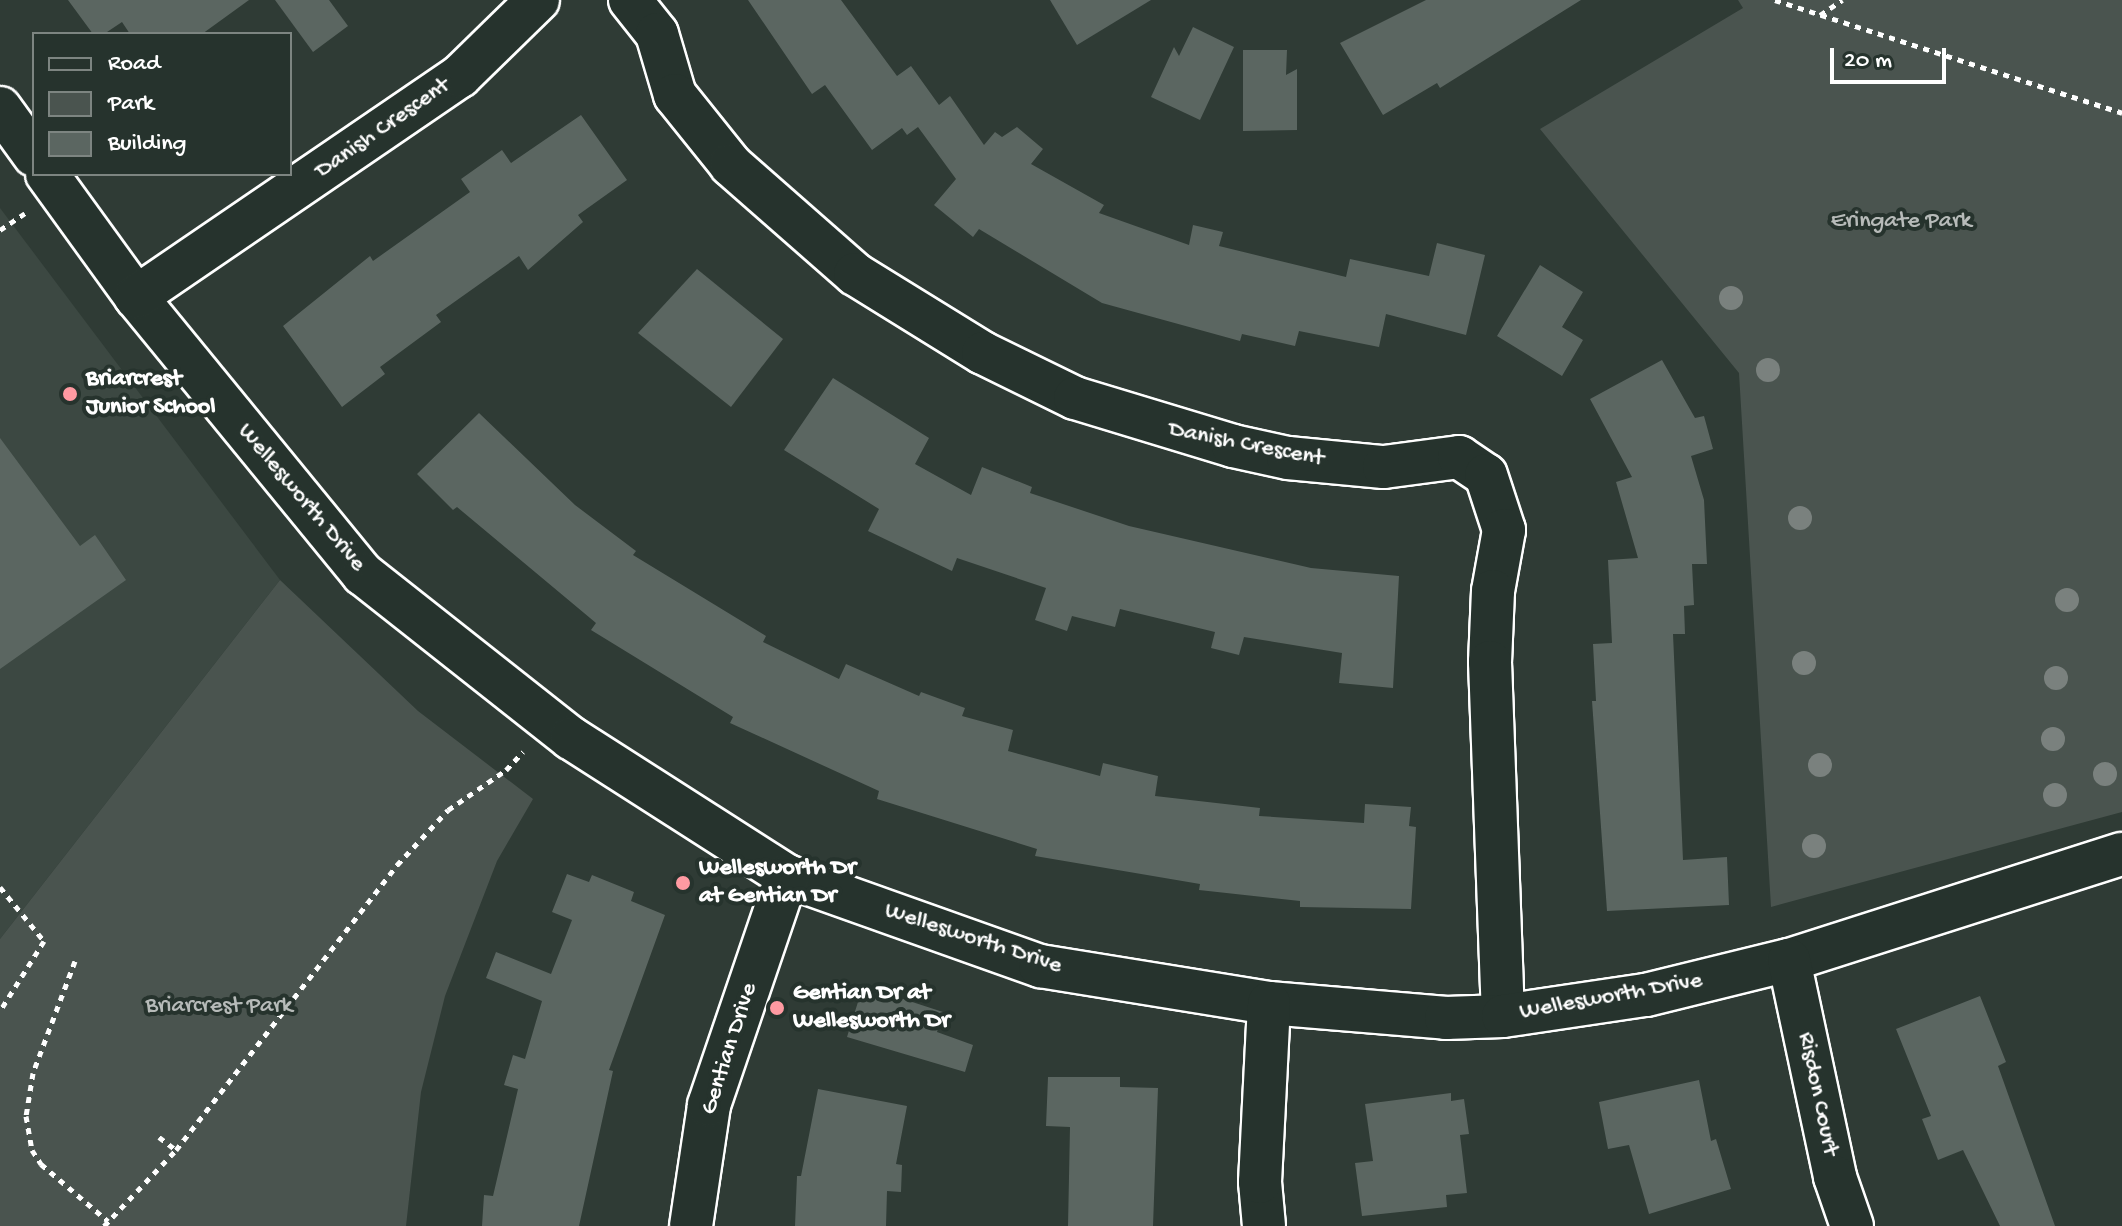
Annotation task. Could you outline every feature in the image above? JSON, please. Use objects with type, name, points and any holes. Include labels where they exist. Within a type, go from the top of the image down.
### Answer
[{"type":"street","name":"Danish Crescent","points":[[136,297],[460,76],[538,0]]},
{"type":"street","name":"Danish Crescent","points":[[630,0],[657,34],[675,95],[731,165],[855,274],[983,353],[1075,398],[1233,446],[1288,458],[1384,467],[1459,457],[1486,475],[1504,530],[1493,591],[1490,662],[1503,1016]]},
{"type":"street","points":[[0,108],[32,152]]},
{"type":"street","name":"Wellesworth Drive","points":[[48,176],[136,297],[363,574],[550,721],[787,876],[1040,966],[1269,1003],[1446,1018],[1503,1016],[1646,995],[1789,960],[2122,854]]},
{"type":"street","name":"Gentian Drive","points":[[691,1226],[709,1105],[787,876]]},
{"type":"street","name":"Risdon Court","points":[[1789,960],[1835,1177],[1852,1226]]},
{"type":"street","points":[[1264,1226],[1260,1182],[1269,1003]]},
{"type":"path","points":[[1775,0],[2122,113]]},
{"type":"path","points":[[1819,15],[1842,0]]},
{"type":"path","points":[[75,961],[33,1073],[26,1116],[32,1150],[41,1164],[106,1224],[176,1150],[397,865],[455,804],[506,770],[550,721]]},
{"type":"path","points":[[0,887],[44,941],[0,1011]]},
{"type":"path","points":[[159,1137],[176,1150]]},
{"type":"shaded area","name":"Briarcrest Junior School","points":[[0,208],[280,580],[0,939]]},
{"type":"green space","name":"Eringate Park","points":[[1738,0],[2122,0],[2122,812],[1771,907],[1739,373],[1540,129],[1743,8]]},
{"type":"green space","name":"Briarcrest Park","points":[[280,580],[418,711],[533,799],[497,861],[445,996],[421,1092],[406,1226],[0,1226],[0,939]]},
{"type":"building","points":[[68,0],[249,0],[205,32],[129,32],[122,22],[107,32],[92,32]]},
{"type":"building","points":[[275,0],[329,0],[348,26],[313,52]]},
{"type":"building","points":[[748,0],[841,0],[897,76],[911,66],[939,105],[950,96],[984,145],[995,132],[1002,137],[1017,127],[1043,149],[1031,164],[1104,205],[1099,213],[1189,245],[1193,225],[1223,232],[1219,246],[1346,277],[1350,259],[1429,276],[1437,243],[1485,255],[1466,335],[1386,314],[1379,347],[1299,331],[1295,346],[1242,334],[1240,341],[1102,303],[979,229],[973,237],[934,205],[956,179],[918,127],[907,135],[902,128],[872,150],[825,85],[812,94]]},
{"type":"building","points":[[1050,0],[1151,0],[1077,45]]},
{"type":"building","points":[[1426,0],[1581,0],[1440,88],[1437,83],[1383,115],[1340,43]]},
{"type":"building","points":[[1193,27],[1234,47],[1200,120],[1151,97],[1174,47],[1179,56]]},
{"type":"building","points":[[1243,50],[1287,50],[1286,75],[1297,69],[1297,130],[1243,131]]},
{"type":"building","points":[[581,115],[627,180],[578,215],[583,222],[528,270],[519,256],[436,315],[441,322],[380,367],[385,374],[342,407],[283,326],[370,256],[373,261],[470,192],[461,179],[502,150],[511,163]]},
{"type":"building","points":[[1540,265],[1583,292],[1562,327],[1583,340],[1562,376],[1497,336]]},
{"type":"building","points":[[697,269],[783,339],[731,407],[638,333]]},
{"type":"building","points":[[1662,360],[1695,418],[1704,416],[1713,449],[1691,456],[1704,500],[1707,564],[1692,564],[1694,605],[1684,606],[1685,634],[1673,634],[1683,860],[1727,857],[1729,905],[1607,911],[1592,701],[1596,701],[1593,644],[1612,643],[1608,560],[1638,558],[1616,482],[1632,477],[1590,399]]},
{"type":"building","points":[[833,378],[929,438],[915,464],[971,495],[982,467],[1032,487],[1030,493],[1129,526],[1311,568],[1399,576],[1393,688],[1339,683],[1342,653],[1244,637],[1239,655],[1211,648],[1215,632],[1120,609],[1115,627],[1072,616],[1067,631],[1035,620],[1046,588],[957,558],[952,571],[868,531],[879,509],[784,450]]},
{"type":"building","points":[[479,413],[575,505],[636,551],[633,555],[766,636],[763,642],[839,679],[846,664],[919,696],[921,692],[965,708],[962,716],[1013,730],[1008,751],[1100,776],[1103,763],[1158,776],[1155,796],[1260,808],[1259,816],[1364,823],[1365,804],[1411,807],[1409,826],[1416,827],[1411,909],[1300,907],[1300,901],[1199,890],[1200,884],[1035,856],[1037,849],[877,799],[879,791],[730,723],[733,717],[591,630],[596,623],[457,507],[453,510],[417,474]]},
{"type":"building","points":[[0,438],[80,546],[95,535],[126,580],[0,669]]},
{"type":"building","points":[[567,874],[589,882],[592,875],[634,892],[631,901],[665,915],[609,1070],[613,1071],[579,1226],[482,1226],[484,1195],[493,1196],[518,1089],[504,1085],[513,1055],[525,1059],[542,1001],[486,978],[496,952],[551,974],[572,920],[552,912]]},
{"type":"building","points":[[863,986],[943,1012],[937,1032],[973,1045],[965,1072],[847,1037]]},
{"type":"building","points":[[1980,996],[2006,1062],[1998,1066],[2055,1226],[2000,1226],[1963,1150],[1938,1160],[1922,1119],[1931,1116],[1896,1029]]},
{"type":"building","points":[[1048,1077],[1120,1077],[1120,1087],[1158,1088],[1153,1226],[1068,1226],[1070,1127],[1046,1126]]},
{"type":"building","points":[[1699,1080],[1711,1141],[1716,1139],[1731,1189],[1649,1214],[1629,1145],[1608,1149],[1599,1102]]},
{"type":"building","points":[[818,1089],[907,1106],[896,1164],[902,1165],[901,1192],[887,1191],[886,1226],[795,1226],[797,1176],[801,1176]]},
{"type":"building","points":[[1451,1093],[1451,1101],[1464,1099],[1469,1134],[1460,1135],[1467,1193],[1446,1195],[1447,1207],[1362,1216],[1355,1163],[1373,1161],[1365,1104]]},
{"type":"place","name":"Briarcrest Junior School","points":[[70,394]]},
{"type":"place","name":"Wellesworth Dr at Gentian Dr","points":[[683,883]]},
{"type":"place","name":"Gentian Dr at Wellesworth Dr","points":[[777,1008]]}]
